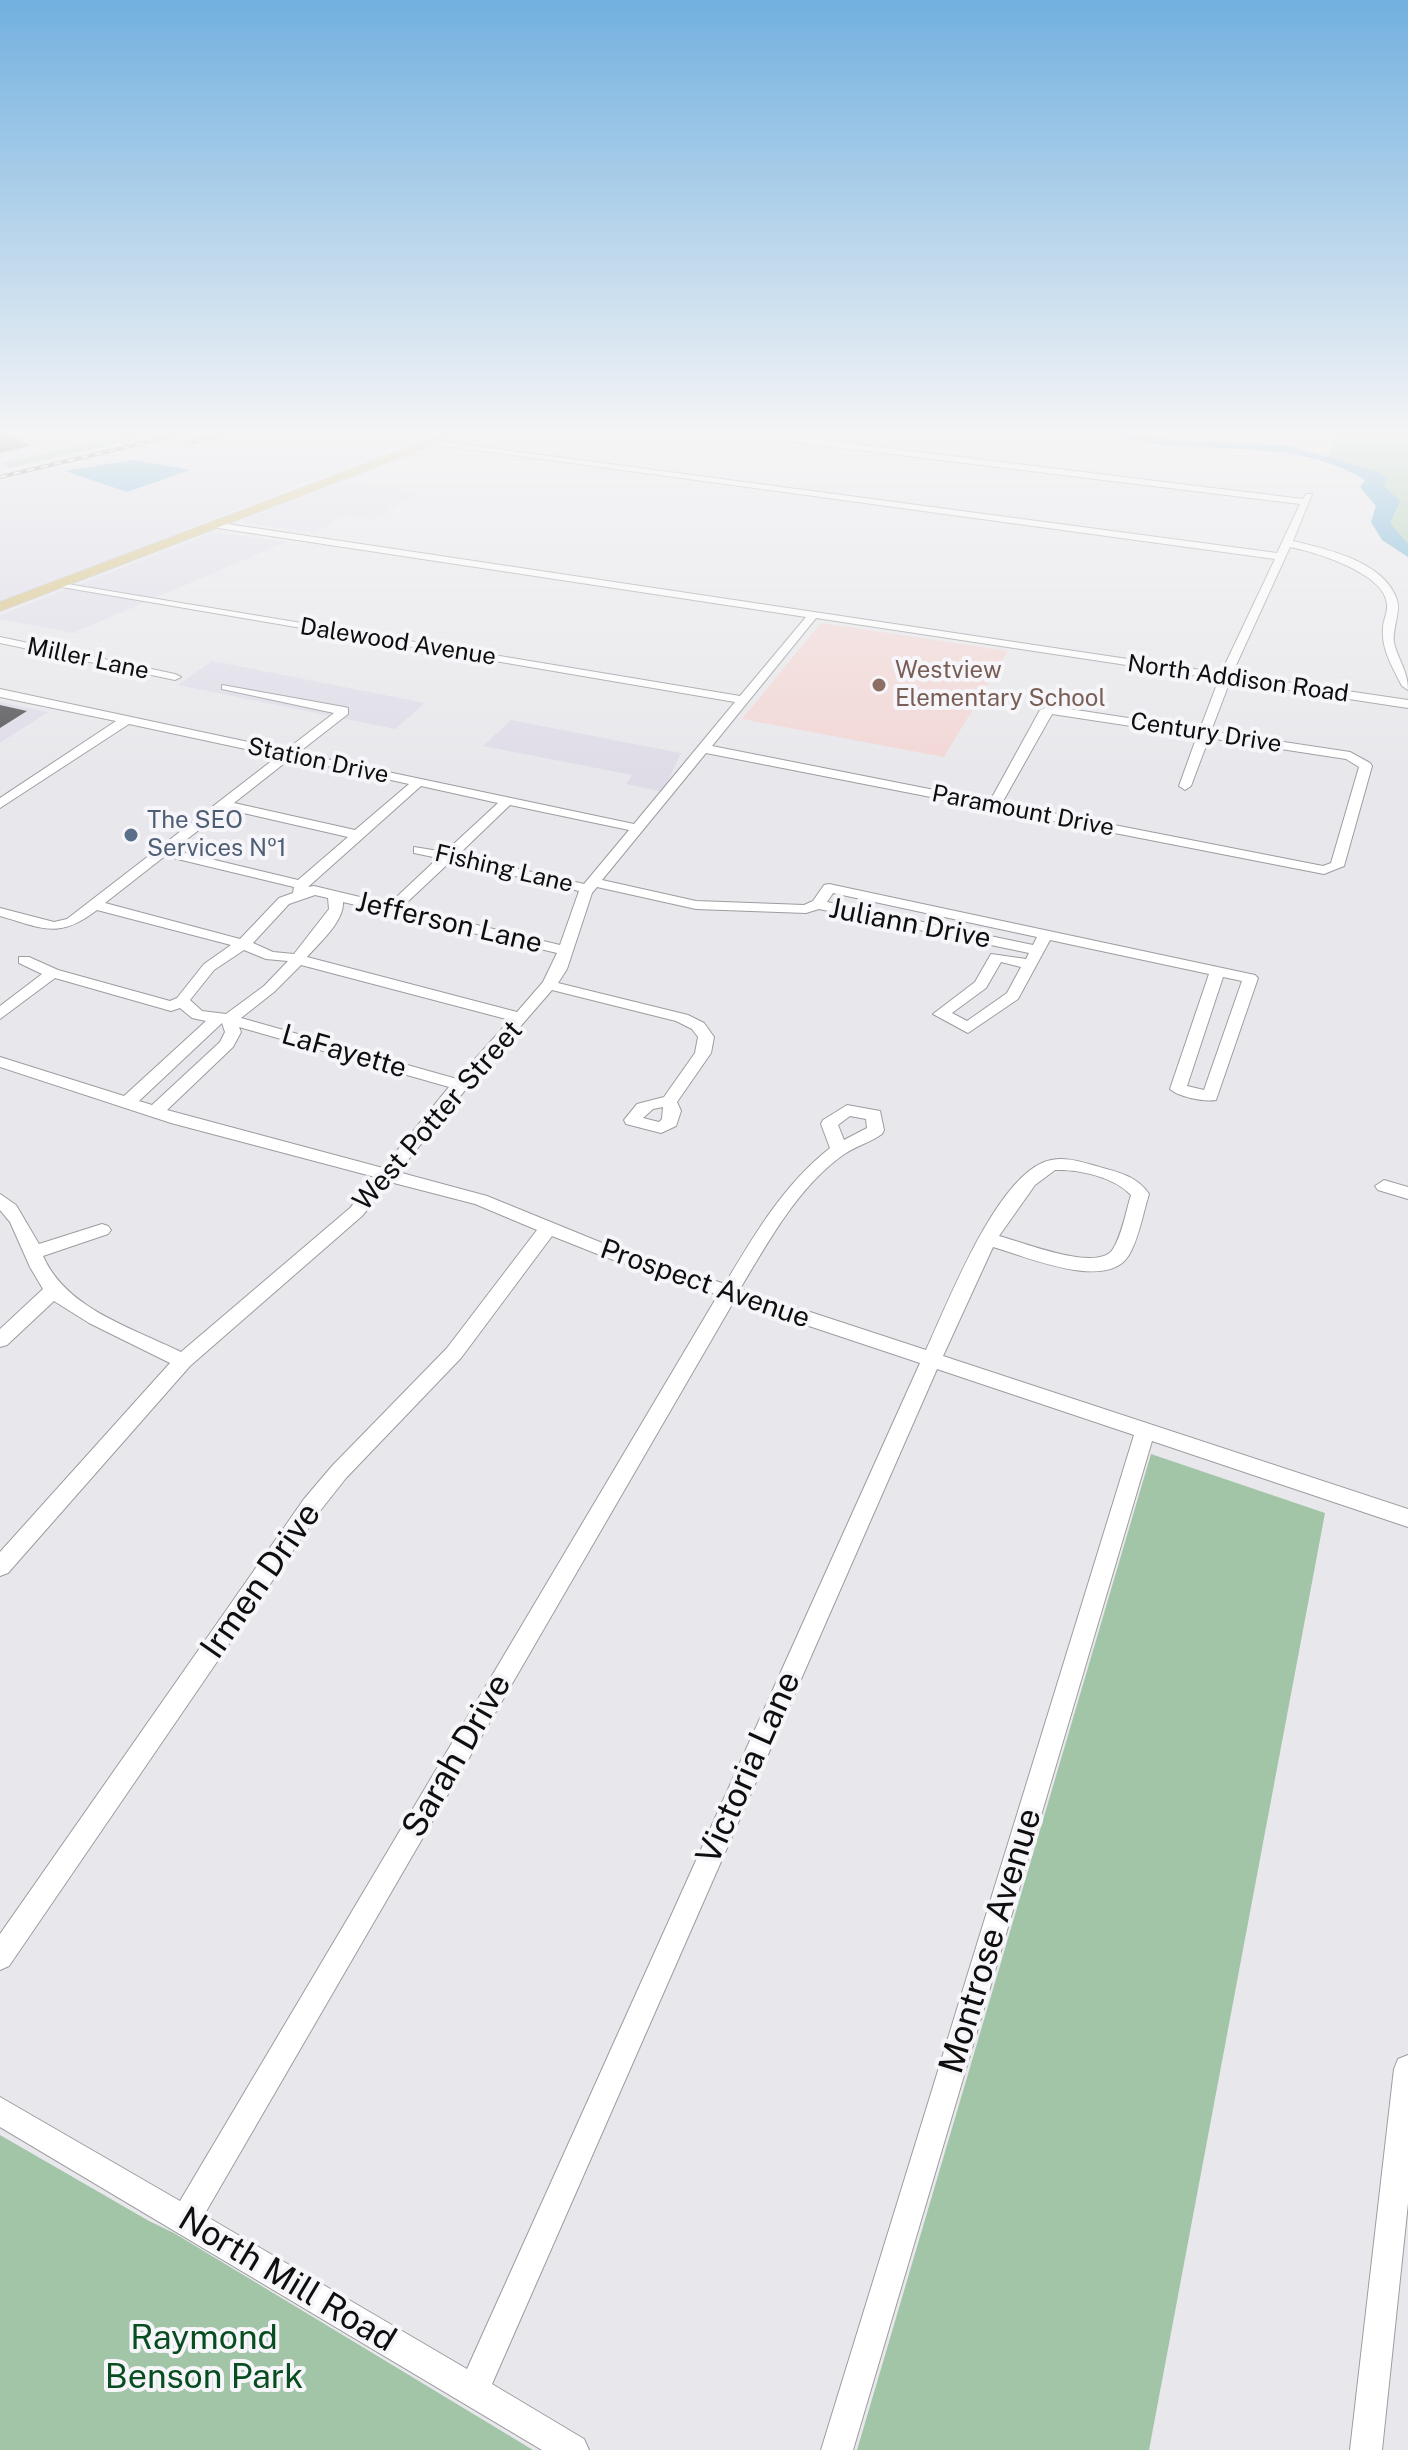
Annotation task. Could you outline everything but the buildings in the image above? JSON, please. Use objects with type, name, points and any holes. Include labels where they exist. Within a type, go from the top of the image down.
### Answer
[{"type":"main road","points":[[0,607],[165,543]]},
{"type":"street","name":"North Addison Road","points":[[336,543],[1408,704]]},
{"type":"street","points":[[1180,543],[1282,557]]},
{"type":"street","points":[[1185,786],[1226,677],[1288,543]]},
{"type":"street","points":[[1289,543],[1342,558],[1389,594],[1393,603],[1385,633],[1408,686]]},
{"type":"street","name":"Dalewood Avenue","points":[[55,585],[741,700]]},
{"type":"street","name":"West Potter Street","points":[[0,1567],[183,1361],[344,1223],[387,1177],[460,1085],[549,985],[590,885],[813,615]]},
{"type":"street","name":"Miller Lane","points":[[0,640],[175,677]]},
{"type":"street","points":[[0,912],[64,926],[344,711],[226,687]]},
{"type":"street","name":"Station Drive","points":[[0,693],[636,828]]},
{"type":"street","name":"Century Drive","points":[[994,806],[1044,713],[1050,710],[1205,733],[1361,759],[1366,769],[1339,860]]},
{"type":"street","points":[[0,804],[125,721]]},
{"type":"street","name":"Paramount Drive","points":[[702,748],[1324,870],[1333,869],[1339,860]]},
{"type":"street","points":[[24,960],[53,973],[171,1006],[182,1001],[209,967],[242,944],[284,901],[301,890],[418,782]]},
{"type":"street","points":[[391,910],[507,801]]},
{"type":"street","points":[[225,805],[358,835]]},
{"type":"street","name":"Fishing Lane","points":[[419,850],[590,885]]},
{"type":"street","name":"Jefferson Lane","points":[[164,852],[301,890],[314,890],[564,950]]},
{"type":"street","name":"Juliann Drive","points":[[590,885],[696,905],[806,909],[818,904],[1033,957]]},
{"type":"street","points":[[818,904],[829,888],[1218,970],[1250,978],[1210,1096],[1178,1089],[1218,970]]},
{"type":"street","points":[[127,1103],[224,1018],[269,989],[326,926],[336,909],[335,896]]},
{"type":"street","points":[[95,905],[242,944],[271,956],[296,959],[522,1018]]},
{"type":"street","points":[[0,923],[18,917]]},
{"type":"street","points":[[1033,957],[996,957],[981,985],[941,1014],[968,1028],[1013,996],[1046,935]]},
{"type":"street","points":[[0,1014],[53,973]]},
{"type":"street","points":[[549,985],[682,1018],[698,1026],[706,1037],[706,1046],[669,1102]]},
{"type":"street","name":"LaFayette","points":[[182,1001],[197,1015],[224,1018],[460,1085]]},
{"type":"street","points":[[155,1112],[227,1044],[233,1032],[224,1018]]},
{"type":"street","name":"Prospect Avenue","points":[[0,1062],[155,1112],[481,1200],[589,1245],[1408,1518]]},
{"type":"street","name":"Sarah Drive","points":[[185,2220],[758,1243],[798,1190],[839,1149]]},
{"type":"street","name":"Victoria Lane","points":[[473,2391],[929,1360],[988,1239],[1017,1197],[1041,1171],[1052,1165],[1067,1165],[1114,1176],[1137,1190],[1140,1200],[1121,1253],[1106,1265],[1085,1266],[988,1239]]},
{"type":"street","points":[[1384,1186],[1408,1193]]},
{"type":"street","points":[[0,1200],[17,1215],[54,1290],[100,1319],[183,1361]]},
{"type":"street","name":"Irmen Drive","points":[[0,1957],[312,1505],[339,1472],[454,1353],[549,1227]]},
{"type":"street","points":[[36,1252],[102,1230]]},
{"type":"street","points":[[0,1340],[54,1290]]},
{"type":"street","name":"Montrose Avenue","points":[[837,2450],[1145,1431]]},
{"type":"street","points":[[1366,2450],[1408,2069]]},
{"type":"street","name":"North Mill Road","points":[[0,2111],[573,2450]]},
{"type":"shaded area","points":[[0,543],[152,543],[0,604]]},
{"type":"shaded area","points":[[185,543],[283,543],[73,633],[0,619],[0,615]]},
{"type":"shaded area","name":"Westview Elementary School","points":[[821,623],[1008,651],[944,757],[742,719]]},
{"type":"shaded area","points":[[212,661],[425,703],[395,729],[178,685]]},
{"type":"shaded area","points":[[0,702],[48,712],[0,743]]},
{"type":"shaded area","points":[[511,720],[681,753],[663,792],[626,784],[632,775],[483,746]]},
{"type":"green space","points":[[1151,1454],[1325,1513],[1149,2450],[857,2450]]},
{"type":"green space","name":"Raymond Benson Park","points":[[0,2135],[174,2233],[533,2450],[0,2450]]},
{"type":"water","points":[[1387,543],[1407,543],[1408,557]]},
{"type":"place","name":"Westview Elementary School","points":[[879,685]]},
{"type":"place","name":"The SEO Services №1","points":[[131,835]]}]
